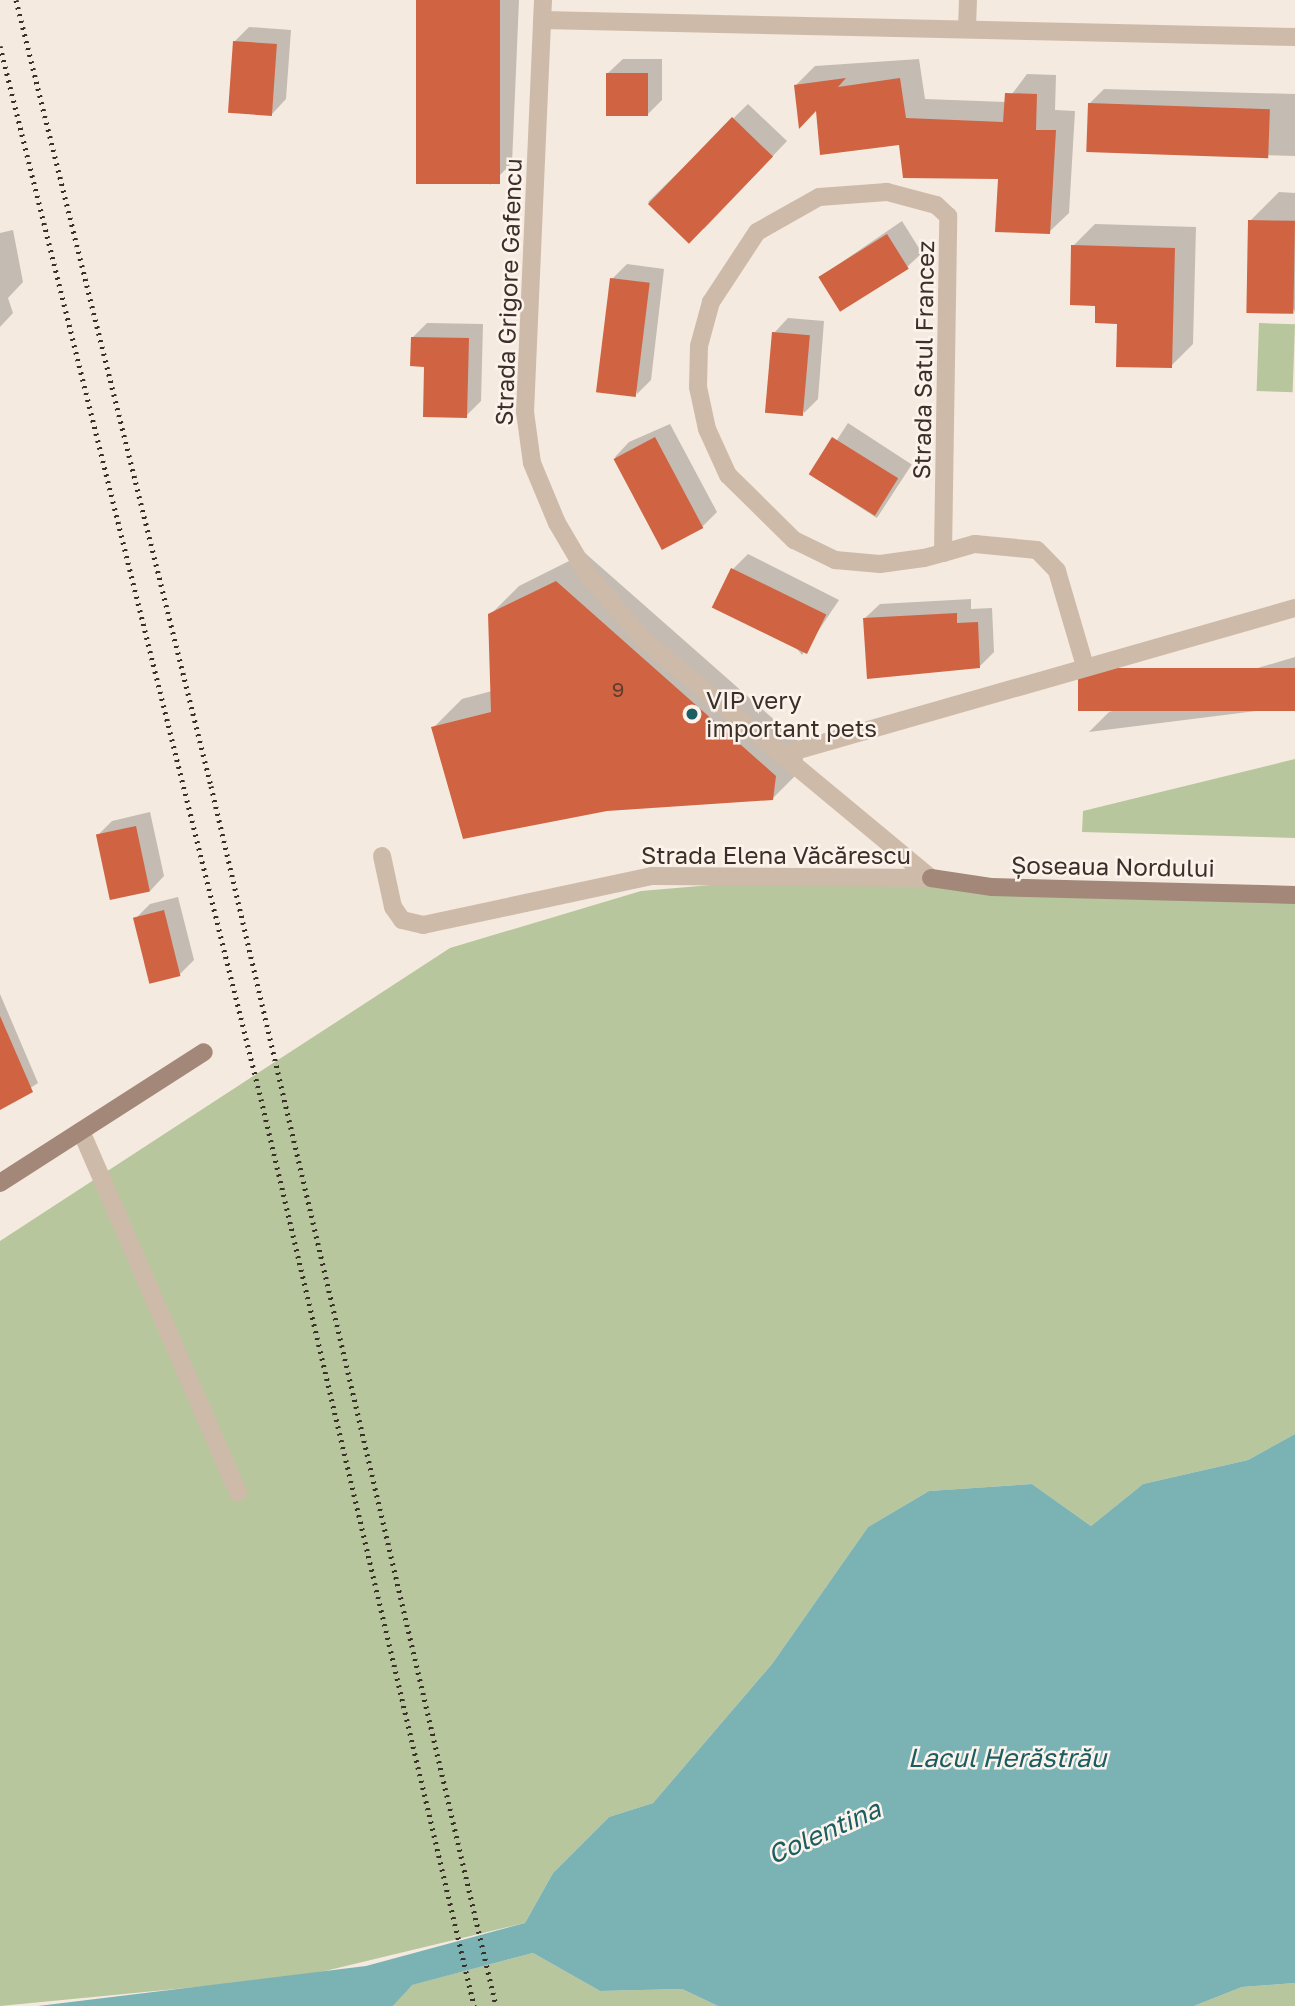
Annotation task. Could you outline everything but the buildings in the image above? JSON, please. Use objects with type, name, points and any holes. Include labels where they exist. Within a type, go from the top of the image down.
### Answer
[{"type":"main road","name":"Șoseaua Nordului","points":[[931,878],[992,887],[1295,895]]},
{"type":"main road","points":[[0,1182],[204,1052]]},
{"type":"street","name":"Strada Grigore Gafencu","points":[[543,0],[525,412],[532,463],[587,574],[644,640],[931,878]]},
{"type":"street","points":[[967,29],[968,0]]},
{"type":"street","points":[[542,20],[1295,37]]},
{"type":"street","name":"Strada Satul Francez","points":[[943,553],[948,216],[936,205],[887,192],[819,197],[757,232],[711,302],[699,346],[707,429],[728,475],[794,540],[835,560],[880,564],[943,553],[985,544],[1037,550],[1057,571],[1085,666]]},
{"type":"street","points":[[781,755],[1295,608]]},
{"type":"street","name":"Strada Elena Văcărescu","points":[[382,856],[393,907],[402,920],[424,925],[652,876],[931,878]]},
{"type":"street","points":[[81,1130],[238,1492]]},
{"type":"green space","points":[[1259,323],[1295,324],[1293,392],[1257,391]]},
{"type":"green space","points":[[1295,759],[1295,838],[1082,832],[1083,811]]},
{"type":"green space","points":[[794,878],[1295,897],[1295,1434],[1248,1460],[1143,1484],[1091,1526],[1032,1484],[929,1491],[868,1527],[772,1664],[653,1803],[609,1817],[553,1873],[525,1923],[300,1977],[0,2006],[0,1241],[450,948],[641,891]]},
{"type":"green space","points":[[533,1953],[600,1991],[682,1989],[718,2006],[393,2006],[411,1985]]},
{"type":"green space","points":[[1295,1983],[1295,2006],[1194,2006],[1242,1987]]},
{"type":"water","name":"Lacul Herăstrău","points":[[1295,1434],[1295,1983],[1242,1987],[1194,2006],[718,2006],[682,1989],[600,1991],[533,1953],[412,1985],[393,2006],[38,2006],[366,1966],[525,1923],[553,1873],[609,1817],[653,1803],[772,1664],[868,1527],[929,1491],[1032,1484],[1091,1526],[1143,1484],[1248,1460]]},
{"type":"railway","points":[[16,0],[211,786],[496,2006]]},
{"type":"railway","points":[[0,46],[261,1099],[474,2006]]},
{"type":"place","name":"VIP very important pets","points":[[692,714]]},
{"type":"water label","name":"Colentina","points":[[824,1832]]}]
